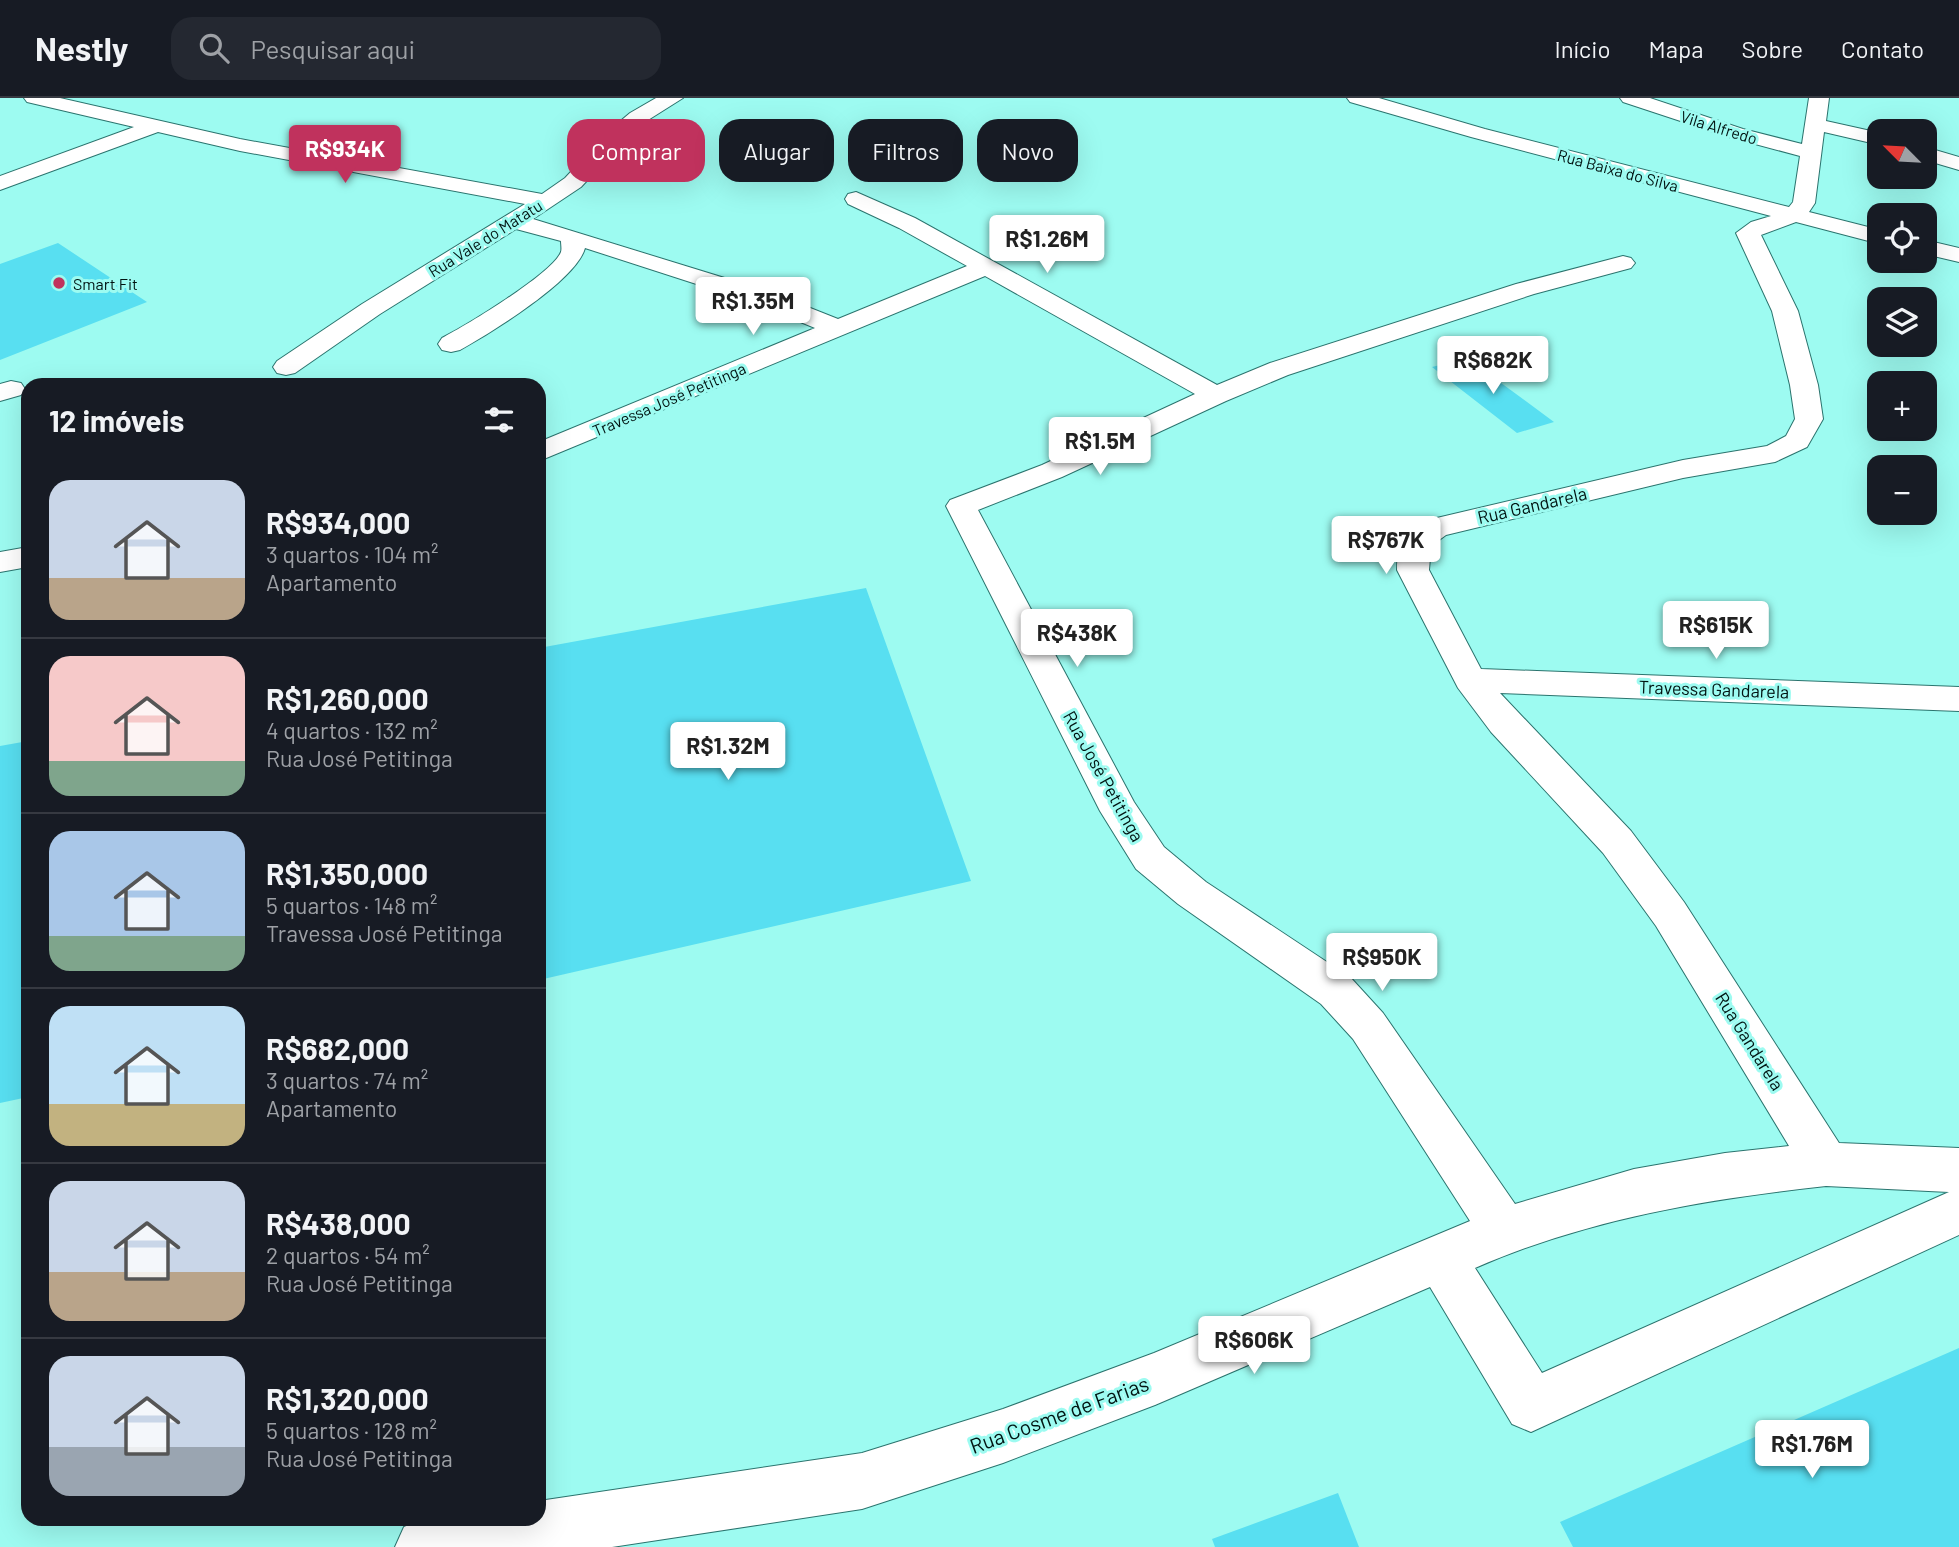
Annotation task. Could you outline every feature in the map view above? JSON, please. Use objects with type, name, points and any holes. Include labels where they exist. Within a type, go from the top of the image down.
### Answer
[{"type":"street","points":[[34,98],[153,127],[544,201]]},
{"type":"street","name":"Rua Baixa do Silva","points":[[1357,98],[1478,133],[1867,234]]},
{"type":"street","name":"Vila Alfredo","points":[[1630,98],[1736,133],[1809,152]]},
{"type":"street","points":[[1793,216],[1804,203],[1809,152],[1819,98]]},
{"type":"street","name":"Rua Vale do Matatu","points":[[286,366],[582,176],[616,134],[665,99]]},
{"type":"street","points":[[1814,124],[1867,136]]},
{"type":"street","points":[[0,183],[153,127]]},
{"type":"street","points":[[1937,157],[1959,164]]},
{"type":"street","points":[[856,199],[986,267],[1216,395],[1279,369],[1485,302],[1623,263]]},
{"type":"street","name":"Rua Gandarela","points":[[1793,216],[1748,233],[1785,311],[1804,385],[1809,419],[1797,441],[1775,453],[1670,472],[1435,528],[1421,536],[1412,550],[1412,570],[1470,680],[1504,723],[1617,842],[1670,914],[1826,1164]]},
{"type":"street","points":[[511,221],[573,237],[761,297],[837,328]]},
{"type":"street","points":[[450,344],[553,274],[572,254],[573,237]]},
{"type":"street","points":[[1937,249],[1959,254]]},
{"type":"street","name":"Travessa José Petitinga","points":[[546,450],[986,267]]},
{"type":"street","name":"Rua José Petitinga","points":[[1216,395],[1052,471],[961,506],[1119,811],[1150,858],[1192,893],[1336,991],[1368,1026],[1504,1231]]},
{"type":"street","points":[[0,562],[21,558]]},
{"type":"street","name":"Travessa Gandarela","points":[[1470,680],[1959,699]]},
{"type":"street","name":"Rua Cosme de Farias","points":[[424,1547],[862,1481],[1003,1436],[1155,1379],[1504,1231],[1634,1192],[1725,1175],[1826,1164],[1959,1170]]},
{"type":"street","points":[[1441,1258],[1531,1405],[1959,1211]]},
{"type":"building","name":"Smart Fit","points":[[58,243],[147,302],[0,360],[0,264]]},
{"type":"building","points":[[1467,358],[1554,422],[1517,433],[1432,367]]},
{"type":"building","points":[[866,588],[971,881],[546,978],[546,647]]},
{"type":"building","points":[[21,742],[21,1098],[0,1103],[0,746]]},
{"type":"building","points":[[1959,1348],[1959,1547],[1573,1547],[1560,1522]]},
{"type":"building","points":[[1338,1493],[1359,1547],[1215,1547],[1212,1539]]},
{"type":"place","name":"Smart Fit","points":[[59,283]]}]
